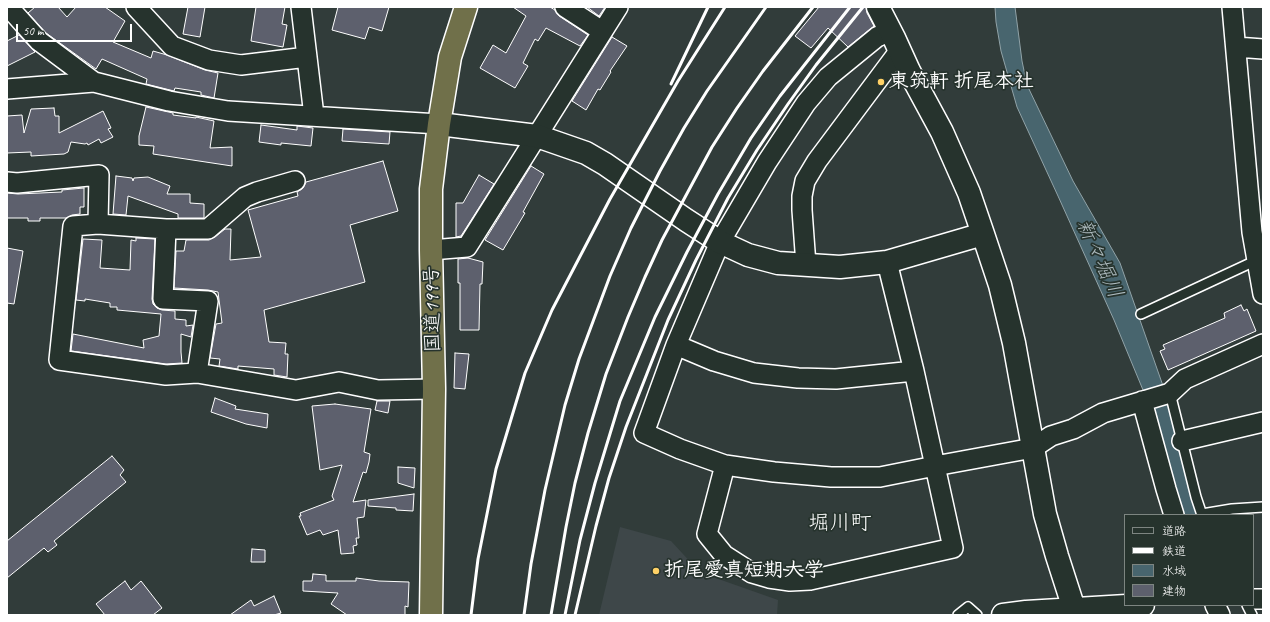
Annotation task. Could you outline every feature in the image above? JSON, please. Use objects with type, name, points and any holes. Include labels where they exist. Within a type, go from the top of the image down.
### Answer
[{"type":"highway","name":"国道199号","points":[[431,615],[434,389],[431,189],[439,124],[450,57],[466,7]]},
{"type":"street","points":[[10,7],[39,41],[94,82]]},
{"type":"street","points":[[136,7],[172,46],[209,60],[241,65],[307,56]]},
{"type":"street","points":[[301,7],[314,116]]},
{"type":"street","points":[[565,7],[602,31]]},
{"type":"street","points":[[431,250],[467,247],[618,7]]},
{"type":"street","points":[[878,7],[909,71],[942,132],[968,194],[1000,285],[1014,343],[1046,514],[1057,556],[1075,612]]},
{"type":"street","points":[[1232,7],[1252,232],[1263,294]]},
{"type":"street","points":[[890,30],[877,37],[828,76],[806,103],[767,162],[720,242],[676,345],[644,433],[680,449],[725,465],[774,472],[831,477],[880,477],[1033,448],[1050,436],[1073,429],[1103,413],[1167,394],[1185,379],[1263,344]]},
{"type":"street","points":[[1236,47],[1263,50]]},
{"type":"street","points":[[806,265],[802,196],[806,181],[817,161],[900,50]]},
{"type":"street","points":[[7,89],[94,82],[169,101],[220,110],[439,124],[538,136],[586,153],[605,164],[720,242],[748,255],[778,263],[840,267],[887,262],[983,234]]},
{"type":"street","points":[[7,182],[17,183],[99,175],[98,224]]},
{"type":"street","points":[[296,181],[245,197],[208,229],[166,229],[98,224],[73,226],[59,360],[166,375],[197,373],[296,390],[339,382],[378,390],[434,389]]},
{"type":"street","points":[[166,229],[163,299],[208,301],[197,373]]},
{"type":"street","points":[[725,465],[708,534],[724,556],[752,573],[769,578],[790,581],[810,580],[953,548],[914,371],[887,262]]},
{"type":"street","points":[[676,345],[714,361],[754,373],[798,378],[836,379],[914,371]]},
{"type":"street","points":[[1144,400],[1174,514]]},
{"type":"street","points":[[1182,441],[1263,422]]},
{"type":"street","points":[[1003,615],[1075,612],[1133,606]]},
{"type":"street","points":[[1215,606],[1220,615]]},
{"type":"lane","points":[[1141,314],[1257,260]]},
{"type":"lane","points":[[1167,394],[1182,441],[1202,514]]},
{"type":"lane","points":[[1207,514],[1232,509],[1263,507]]},
{"type":"lane","points":[[1248,606],[1252,615]]},
{"type":"lane","points":[[958,615],[968,607],[977,615]]},
{"type":"shaded area","name":"折尾愛真短期大学","points":[[620,527],[671,541],[695,567],[710,576],[778,600],[777,615],[599,615]]},
{"type":"water","name":"新々堀川","points":[[995,7],[1015,7],[1022,61],[1027,85],[1073,181],[1120,263],[1162,383],[1200,514],[1179,514],[1152,415],[1143,390],[1114,320],[1017,107],[1001,51]]},
{"type":"building","points":[[35,7],[58,7],[67,17],[76,7],[105,7],[125,21],[113,42],[151,58],[153,51],[205,70],[218,73],[214,98],[201,95],[201,92],[175,88],[174,91],[146,84],[147,79],[102,59],[96,69],[46,33],[28,13]]},
{"type":"building","points":[[188,7],[205,7],[200,37],[183,34]]},
{"type":"building","points":[[256,7],[285,7],[282,24],[287,25],[283,47],[251,41]]},
{"type":"building","points":[[338,7],[389,7],[382,31],[369,27],[365,39],[332,30]]},
{"type":"building","points":[[513,7],[550,7],[555,10],[559,16],[588,35],[580,46],[546,28],[538,41],[535,39],[523,63],[528,66],[515,88],[480,68],[493,45],[506,53],[526,16]]},
{"type":"building","points":[[587,7],[605,7],[599,16]]},
{"type":"building","points":[[819,7],[866,7],[867,13],[874,26],[848,47],[828,28],[811,48],[795,36]]},
{"type":"building","points":[[19,35],[35,52],[7,66],[7,41]]},
{"type":"building","points":[[612,37],[627,46],[610,71],[611,72],[600,90],[598,89],[586,110],[572,101]]},
{"type":"building","points":[[146,107],[173,113],[173,115],[196,117],[214,121],[210,148],[232,147],[232,166],[153,154],[154,146],[139,145],[139,136]]},
{"type":"building","points":[[54,108],[55,116],[59,116],[59,133],[103,111],[111,128],[108,129],[113,137],[101,143],[99,139],[88,145],[87,143],[71,142],[68,152],[64,154],[31,156],[31,152],[7,153],[7,116],[22,115],[24,133],[31,109]]},
{"type":"building","points":[[261,125],[297,130],[297,126],[313,128],[311,146],[281,143],[281,145],[259,142]]},
{"type":"building","points":[[343,129],[390,132],[389,144],[342,141]]},
{"type":"building","points":[[383,161],[398,211],[350,225],[365,282],[264,310],[269,342],[286,343],[285,354],[288,354],[287,377],[274,375],[274,369],[238,366],[238,369],[219,366],[220,359],[210,358],[216,324],[222,323],[218,292],[174,288],[176,251],[184,251],[186,240],[209,240],[225,229],[231,229],[230,260],[261,257],[248,210],[298,196],[297,192],[303,188],[306,182]]},
{"type":"building","points":[[531,166],[544,174],[523,212],[525,213],[503,250],[485,240]]},
{"type":"building","points":[[479,175],[494,184],[461,236],[456,237],[456,203],[463,203]]},
{"type":"building","points":[[116,176],[132,178],[133,181],[134,178],[148,177],[170,186],[167,194],[190,194],[190,203],[204,204],[204,218],[178,218],[178,214],[128,196],[126,215],[113,214]]},
{"type":"building","points":[[84,188],[84,207],[80,207],[80,214],[72,215],[66,218],[40,218],[40,221],[28,221],[28,218],[7,218],[7,193],[62,192],[62,190]]},
{"type":"building","points":[[136,238],[155,239],[153,304],[162,310],[175,311],[175,319],[186,320],[186,326],[193,325],[191,337],[181,334],[182,363],[166,364],[71,351],[73,334],[144,348],[143,340],[159,336],[161,314],[117,310],[117,307],[110,307],[110,303],[85,299],[85,301],[76,300],[83,239],[102,240],[100,268],[130,270],[131,240],[136,241]]},
{"type":"building","points":[[7,248],[23,251],[14,304],[7,303]]},
{"type":"building","points":[[468,258],[483,262],[482,284],[480,284],[479,330],[460,330],[460,283],[458,283],[458,259]]},
{"type":"building","points":[[1241,305],[1244,311],[1247,309],[1256,331],[1168,370],[1160,351],[1165,349],[1163,345],[1225,318],[1224,313]]},
{"type":"building","points":[[455,353],[469,354],[465,389],[454,388]]},
{"type":"building","points":[[215,398],[236,406],[235,409],[268,414],[267,428],[246,424],[211,412]]},
{"type":"building","points":[[377,401],[390,401],[388,413],[375,410]]},
{"type":"building","points":[[335,404],[371,409],[364,452],[370,454],[369,462],[366,473],[363,472],[353,502],[366,500],[364,517],[357,518],[359,538],[356,538],[357,545],[353,546],[354,553],[341,554],[338,530],[323,535],[320,530],[307,535],[299,516],[301,516],[300,513],[334,500],[332,496],[342,465],[320,470],[312,406]]},
{"type":"building","points":[[112,456],[124,470],[120,475],[126,482],[54,541],[57,545],[48,552],[44,548],[7,578],[7,541]]},
{"type":"building","points":[[398,467],[415,468],[414,488],[398,483]]},
{"type":"building","points":[[414,494],[413,511],[368,506],[368,500]]},
{"type":"building","points":[[252,549],[265,550],[265,562],[251,562]]},
{"type":"building","points":[[313,574],[326,575],[326,581],[356,581],[356,578],[379,581],[409,582],[408,607],[405,606],[405,615],[347,615],[331,604],[338,593],[303,591],[303,581],[312,581]]},
{"type":"building","points":[[125,581],[131,590],[141,581],[162,608],[153,615],[105,615],[96,604]]},
{"type":"building","points":[[274,596],[281,613],[274,615],[230,615],[251,600],[254,606]]},
{"type":"railway","points":[[671,84],[708,7]]},
{"type":"railway","points":[[471,615],[478,559],[496,469],[525,373],[552,310],[610,199],[678,81],[725,7]]},
{"type":"railway","points":[[524,615],[531,564],[545,490],[565,405],[579,359],[610,276],[631,228],[684,128],[707,91],[766,7]]},
{"type":"railway","points":[[551,615],[566,527],[575,483],[588,433],[606,374],[645,277],[662,240],[712,147],[763,71],[813,7]]},
{"type":"railway","points":[[565,615],[580,540],[595,483],[620,401],[655,317],[718,194],[751,138],[780,96],[850,7]]},
{"type":"railway","points":[[575,615],[609,478],[626,427],[668,320],[696,260],[728,198],[757,150],[816,65],[863,7]]},
{"type":"place","name":"東筑軒 折尾本社","points":[[881,82]]},
{"type":"place","name":"折尾愛真短期大学","points":[[656,571]]},
{"type":"district","name":"堀川町","points":[[840,523]]}]
